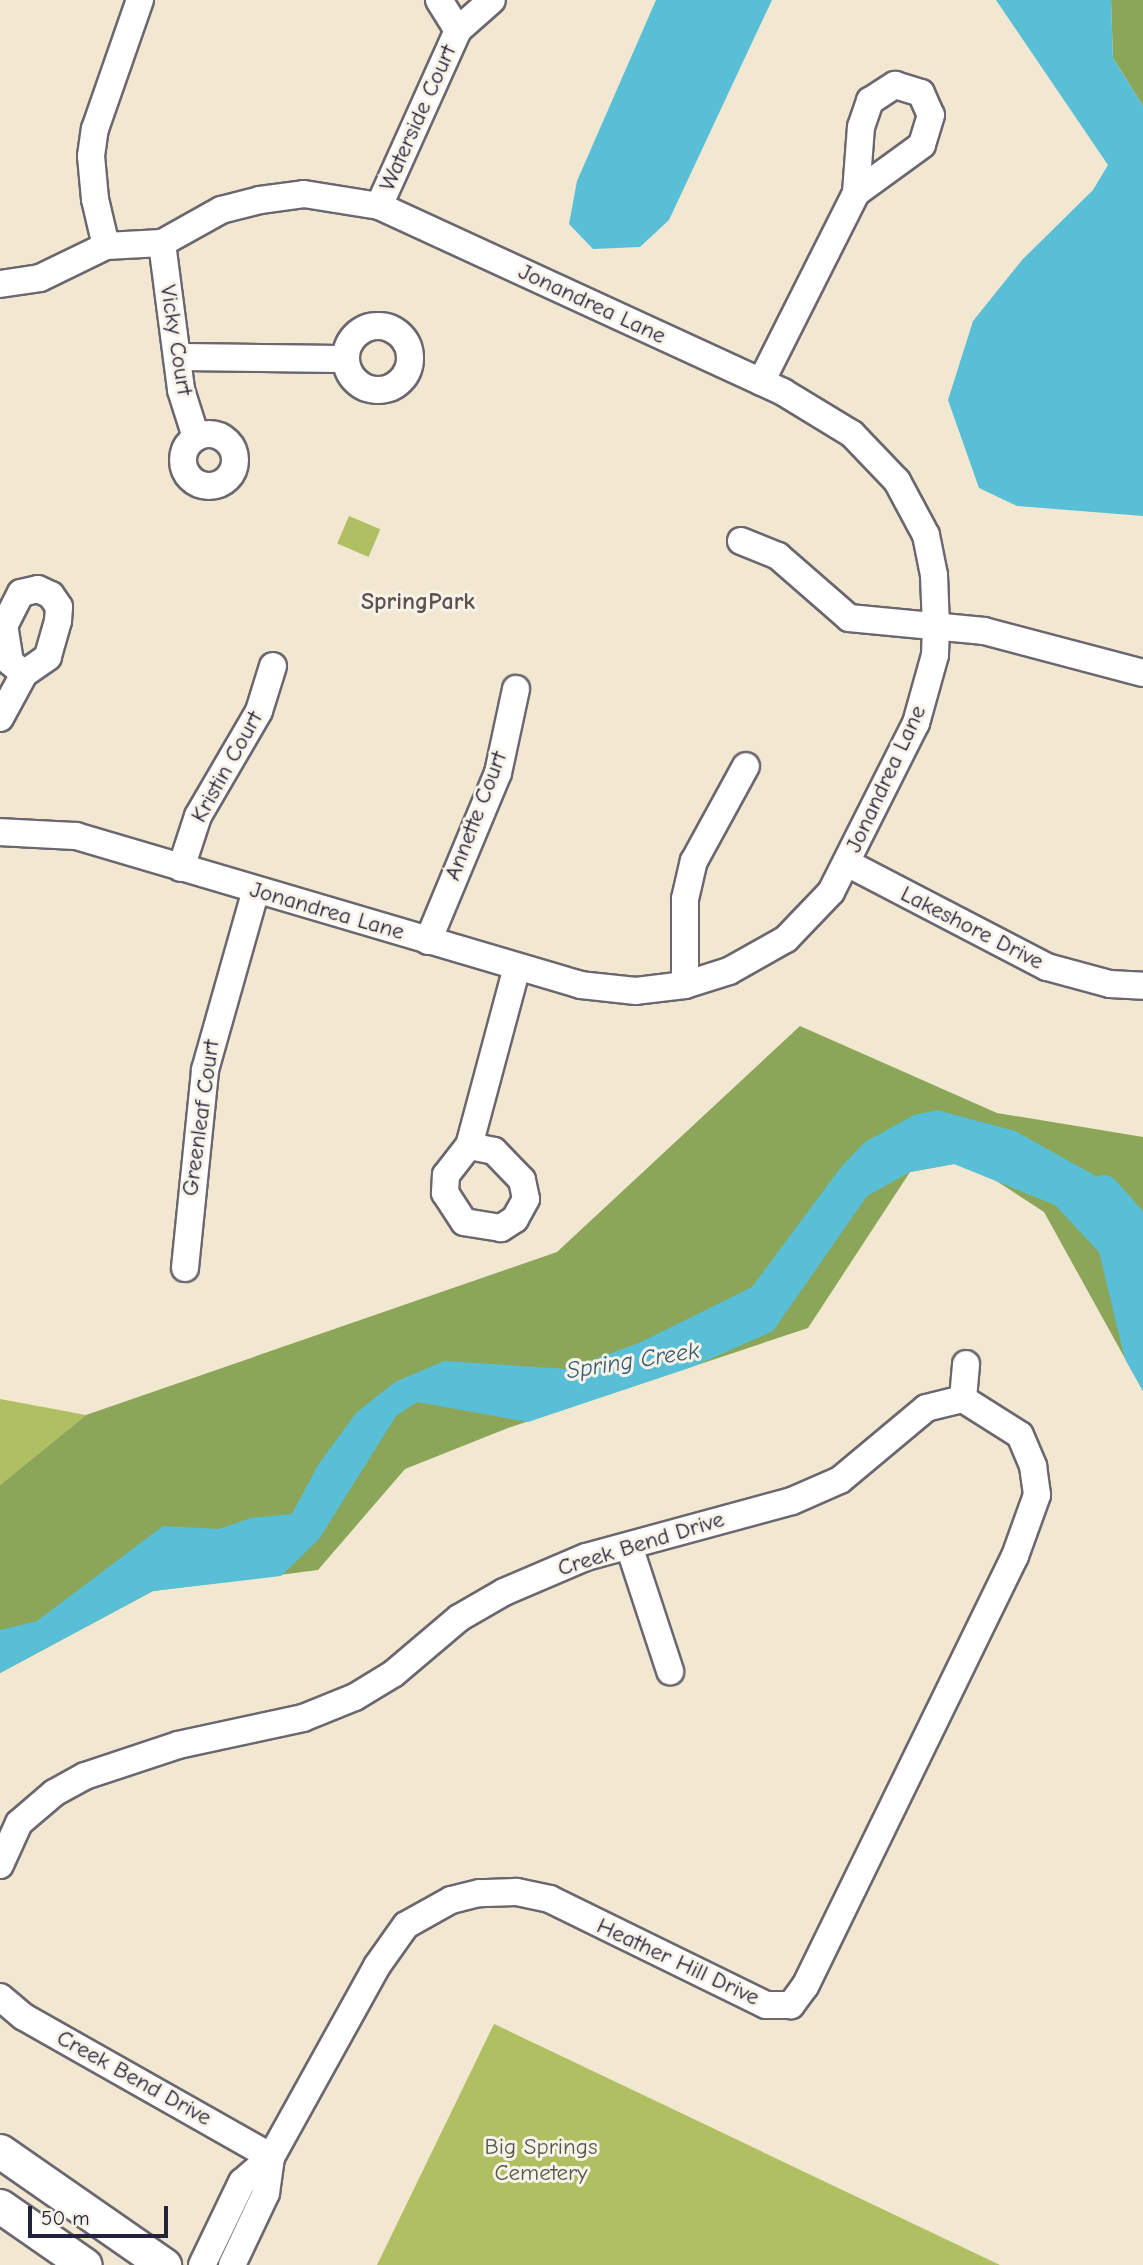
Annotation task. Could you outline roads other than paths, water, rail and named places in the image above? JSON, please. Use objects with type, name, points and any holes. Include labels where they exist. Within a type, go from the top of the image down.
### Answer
[{"type":"main road","points":[[0,2151],[164,2265]]},
{"type":"main road","points":[[0,2206],[85,2265]]},
{"type":"street","points":[[106,246],[91,156],[95,129],[140,0]]},
{"type":"street","name":"Waterside Court","points":[[439,0],[458,30]]},
{"type":"street","name":"Waterside Court","points":[[379,206],[458,30],[492,0]]},
{"type":"street","points":[[761,382],[856,193]]},
{"type":"street","name":"Jonandrea Lane","points":[[0,284],[40,278],[106,246],[162,243],[221,210],[260,200],[304,194],[379,206],[761,382],[836,422],[897,481],[926,535],[934,575],[936,626],[935,655],[916,723],[847,863],[812,915],[786,939],[729,971],[685,985],[613,990],[517,967],[76,836],[0,832]]},
{"type":"street","name":"Vicky Court","points":[[162,243],[181,390],[196,437]]},
{"type":"street","points":[[177,357],[346,359]]},
{"type":"street","points":[[741,541],[778,556],[849,618],[984,631],[1143,673]]},
{"type":"street","name":"Kristin Court","points":[[181,868],[198,816],[259,711],[273,666]]},
{"type":"street","points":[[0,718],[24,674]]},
{"type":"street","name":"Annette Court","points":[[428,941],[498,773],[516,689]]},
{"type":"street","points":[[685,985],[684,918],[694,860],[746,766]]},
{"type":"street","name":"Lakeshore Drive","points":[[847,863],[1047,968],[1110,984],[1143,986]]},
{"type":"street","name":"Greenleaf Court","points":[[185,1268],[205,1070],[256,890]]},
{"type":"street","points":[[469,1146],[517,967]]},
{"type":"street","points":[[963,1399],[966,1364]]},
{"type":"street","name":"Heather Hill Drive","points":[[202,2265],[242,2182],[271,2157],[391,1946],[406,1925],[451,1900],[479,1893],[516,1892],[550,1899],[766,2005],[791,2005],[805,1986],[1015,1556],[1037,1495],[1033,1466],[1020,1435],[963,1399]]},
{"type":"street","name":"Creek Bend Drive","points":[[0,1864],[19,1823],[54,1793],[85,1776],[178,1745],[303,1718],[355,1697],[393,1674],[459,1618],[503,1592],[586,1557],[792,1501],[840,1480],[926,1408],[963,1399]]},
{"type":"street","points":[[629,1546],[670,1671]]},
{"type":"street","name":"Creek Bend Drive","points":[[0,1997],[23,2017],[271,2157]]},
{"type":"street","name":"Heather Hill Drive","points":[[232,2265],[266,2193],[271,2157]]},
{"type":"water","points":[[656,0],[772,0],[669,220],[640,247],[593,249],[569,224],[577,181]]},
{"type":"water","points":[[996,0],[1111,0],[1113,58],[1143,106],[1143,516],[1017,506],[979,488],[948,400],[973,321],[1022,260],[1093,190],[1108,165]]},
{"type":"water","points":[[937,1110],[1015,1131],[1094,1175],[1126,1210],[1143,1251],[1143,1391],[1125,1359],[1099,1252],[1055,1205],[954,1164],[910,1172],[867,1196],[773,1331],[692,1367],[528,1422],[417,1402],[396,1416],[319,1539],[281,1576],[153,1591],[0,1673],[0,1630],[37,1621],[163,1526],[219,1529],[251,1518],[292,1514],[318,1465],[356,1413],[395,1382],[444,1361],[568,1369],[641,1342],[752,1287],[841,1167],[865,1142],[914,1115]]},
{"type":"waterway","name":"Spring Creek","points":[[1103,1191],[1142,1235],[1143,1250]]},
{"type":"district","name":"SpringPark","points":[[418,602]]},
{"type":"park label","name":"Big Springs Cemetery","points":[[541,2160]]}]
